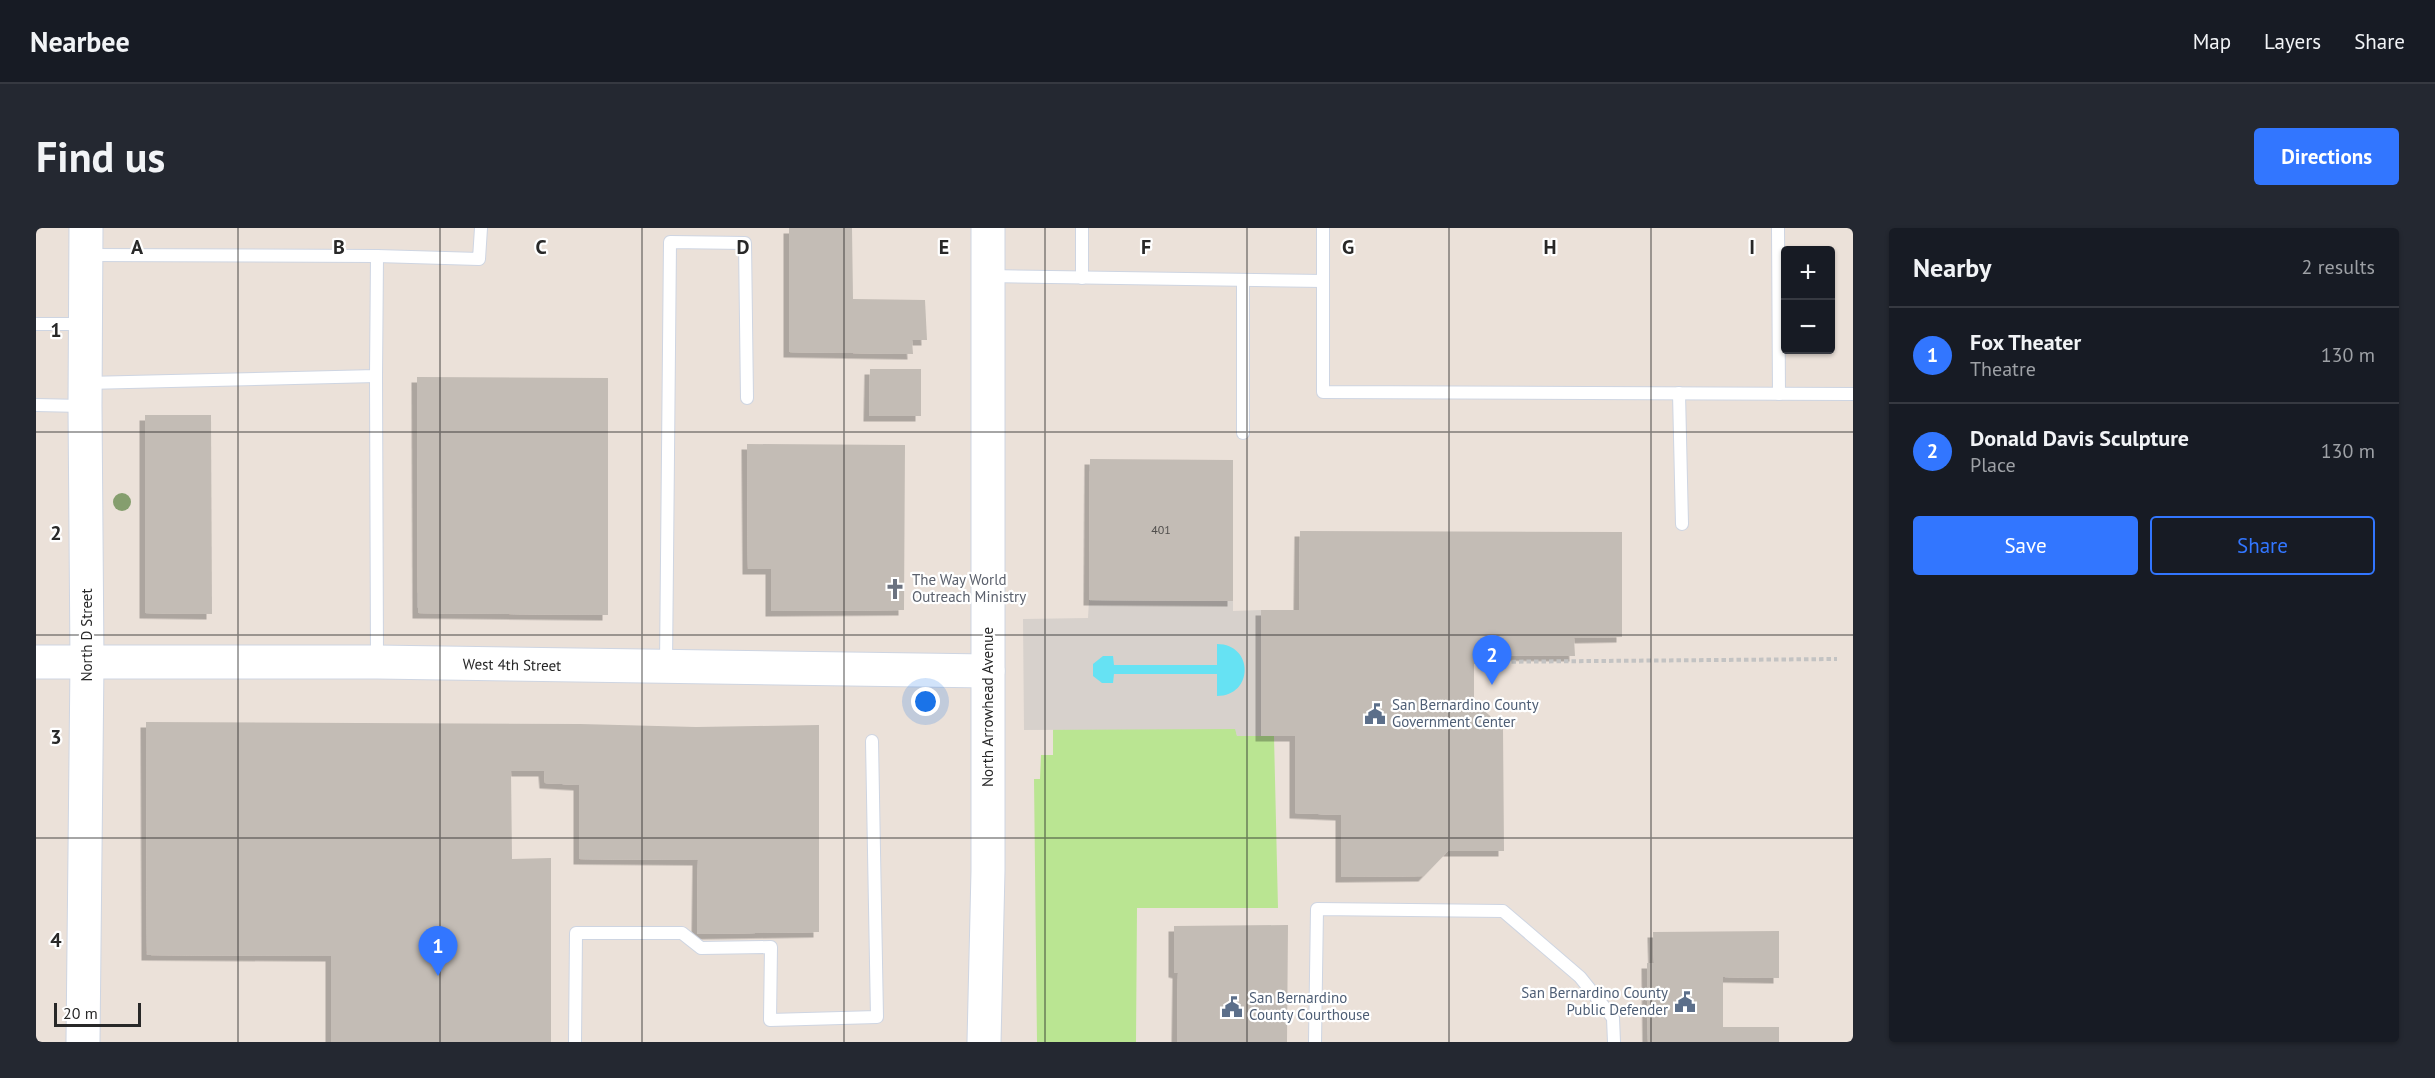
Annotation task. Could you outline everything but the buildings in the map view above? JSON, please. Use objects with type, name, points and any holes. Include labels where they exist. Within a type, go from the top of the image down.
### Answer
[{"type":"main road","name":"North Arrowhead Avenue","points":[[984,1042],[988,860],[988,228]]},
{"type":"main road","name":"North D Street","points":[[84,1042],[87,662],[86,241]]},
{"type":"main road","name":"West 4th Street","points":[[36,662],[377,662],[988,671]]},
{"type":"lane","points":[[86,241],[479,259],[481,228]]},
{"type":"lane","points":[[1082,228],[1082,278]]},
{"type":"lane","points":[[1323,228],[1323,392],[1853,394]]},
{"type":"lane","points":[[1778,228],[1779,394]]},
{"type":"lane","points":[[666,667],[670,242],[745,243],[747,398]]},
{"type":"lane","points":[[377,256],[377,662]]},
{"type":"lane","points":[[988,276],[1323,281]]},
{"type":"lane","points":[[1243,280],[1243,433]]},
{"type":"lane","points":[[36,324],[86,324]]},
{"type":"lane","points":[[36,405],[85,395],[376,376]]},
{"type":"lane","points":[[1679,393],[1682,524]]},
{"type":"lane","points":[[575,1042],[576,933],[682,933],[701,948],[771,947],[770,1020],[877,1017],[873,741]]},
{"type":"lane","points":[[1315,1042],[1317,909],[1503,911],[1580,977],[1613,1018],[1614,1042]]},
{"type":"path","points":[[1474,662],[1837,659]]},
{"type":"green space","points":[[1053,729],[1236,729],[1237,736],[1274,736],[1278,908],[1137,908],[1136,1042],[1037,1042],[1034,779],[1040,779],[1041,755],[1053,755]]},
{"type":"shaded area","points":[[1089,600],[1233,601],[1233,611],[1261,610],[1261,736],[1237,736],[1235,729],[1024,730],[1023,619],[1088,618]],"holes":[[[1113,665],[1217,665],[1217,674],[1113,674]]]},
{"type":"water","points":[[1217,644],[1229,646],[1238,652],[1243,660],[1245,670],[1243,680],[1238,688],[1229,694],[1217,696],[1217,674],[1114,674],[1113,683],[1102,683],[1093,676],[1093,664],[1103,656],[1113,656],[1114,665],[1217,665]]},
{"type":"place","name":"The Way World Outreach Ministry","points":[[895,589]]},
{"type":"place","name":"Donald Davis Sculpture","points":[[1492,685]]},
{"type":"place","name":"San Bernardino County Government Center","points":[[1375,714]]},
{"type":"place","name":"Fox Theater","points":[[438,976]]},
{"type":"place","name":"San Bernardino County Public Defender","points":[[1685,1002]]},
{"type":"place","name":"San Bernardino County Courthouse","points":[[1232,1007]]}]
